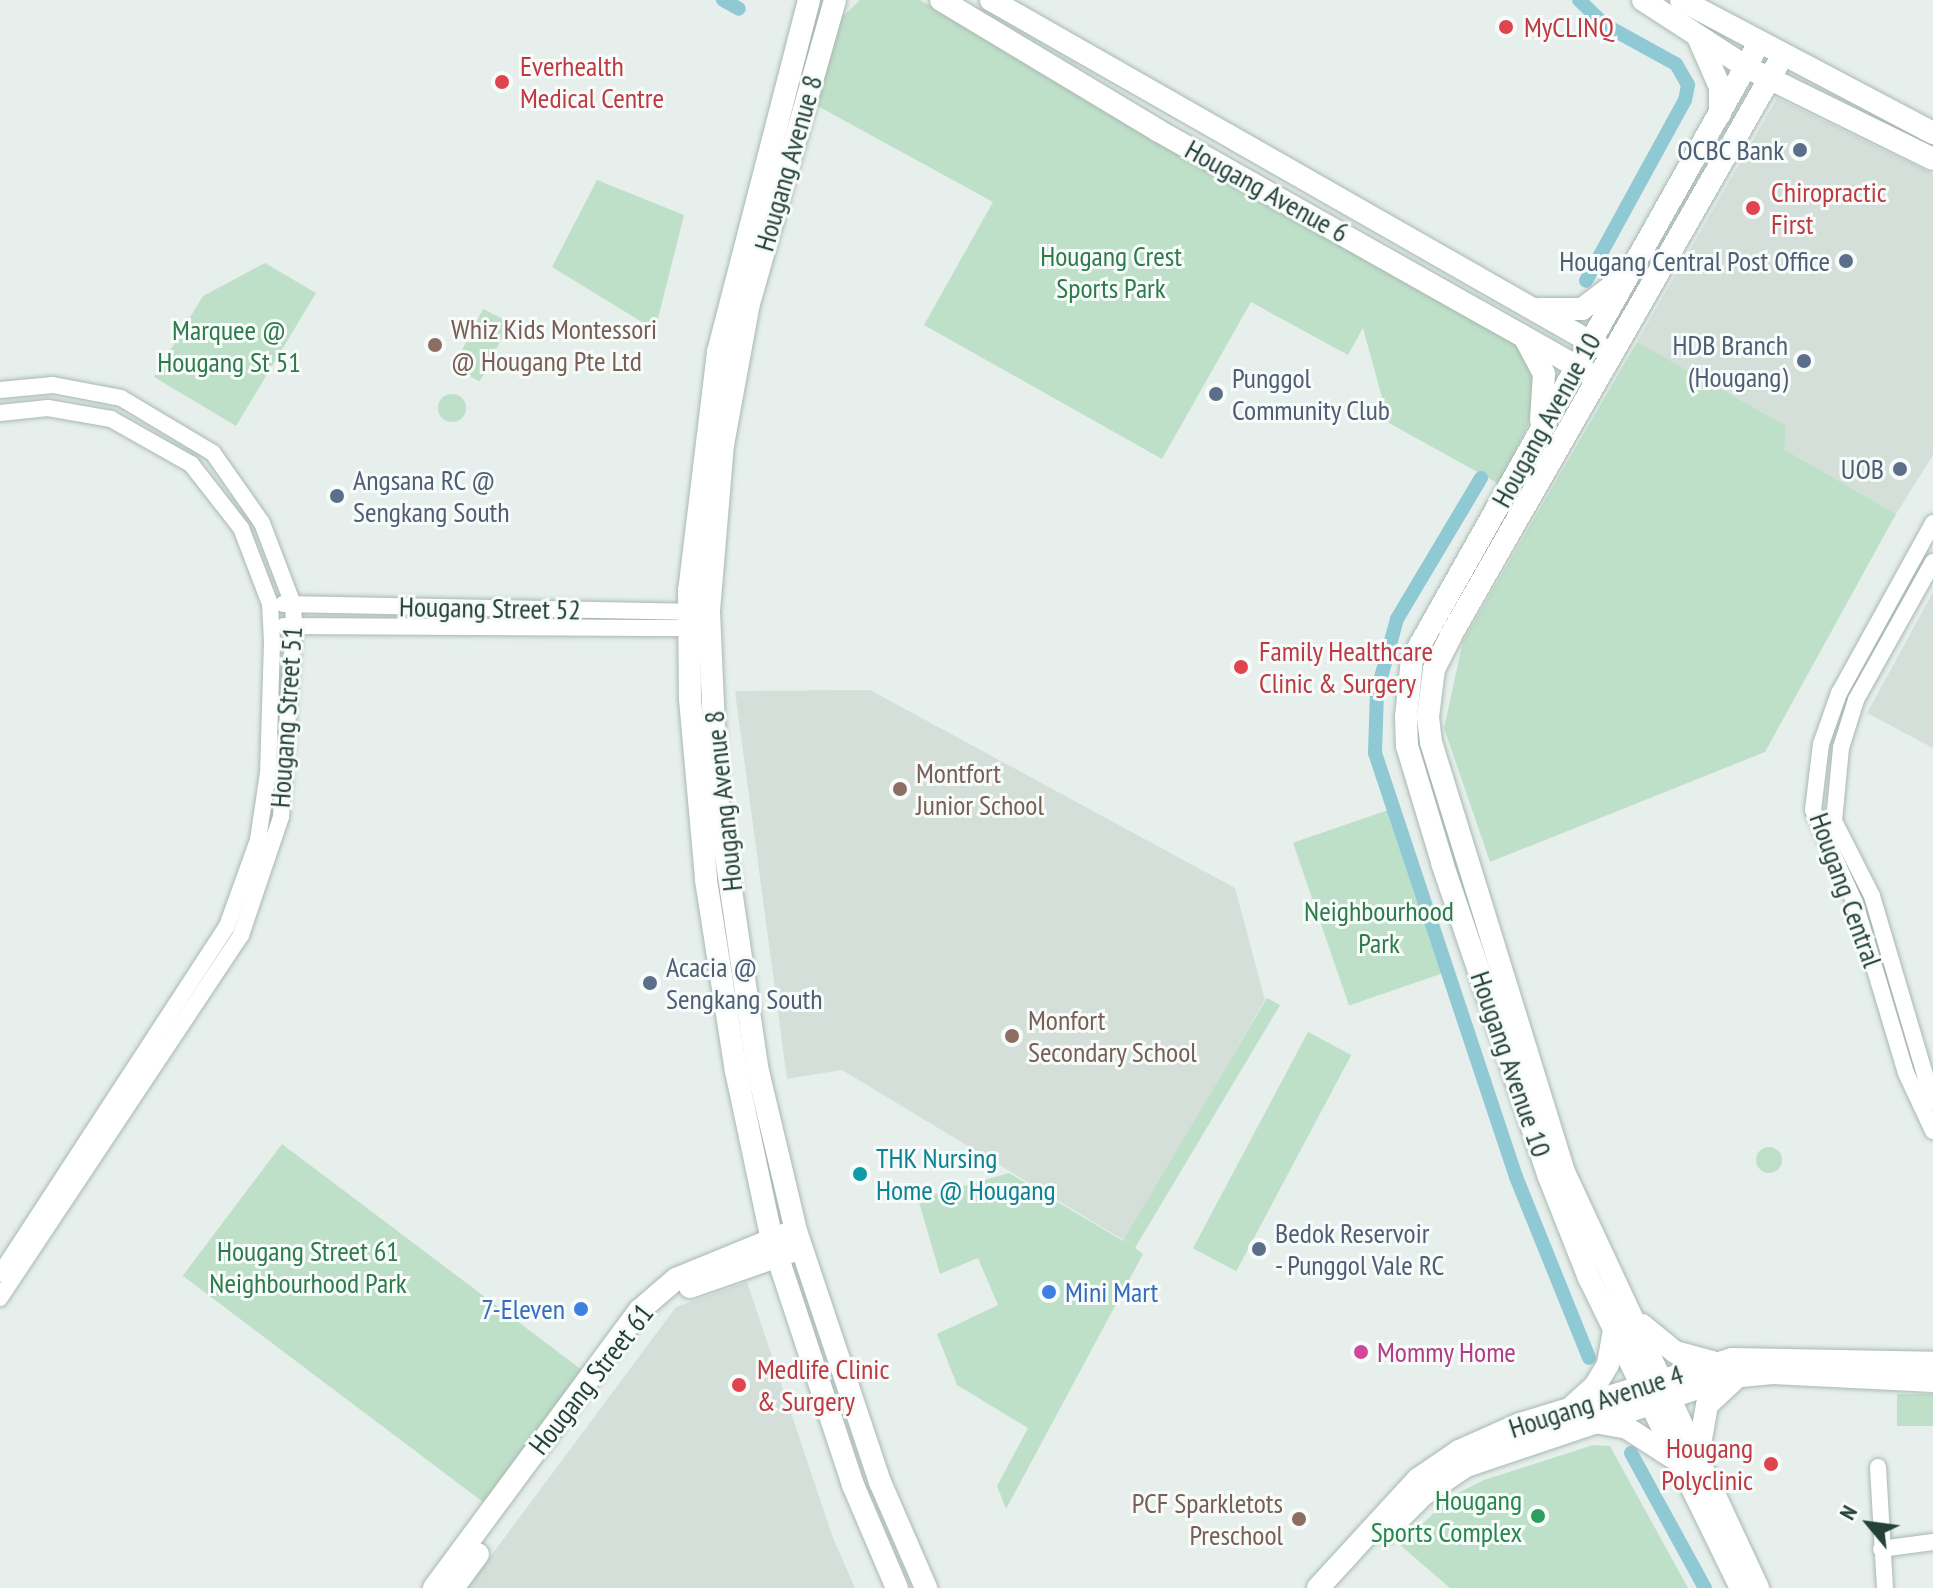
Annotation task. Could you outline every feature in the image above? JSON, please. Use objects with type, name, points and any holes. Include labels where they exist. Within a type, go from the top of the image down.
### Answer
[{"type":"main road","name":"Hougang Avenue 8","points":[[835,0],[749,303],[723,444],[699,620],[717,795],[757,1067],[799,1239],[880,1482],[926,1588]]},
{"type":"main road","points":[[826,28],[850,0]]},
{"type":"main road","name":"Hougang Avenue 6","points":[[941,0],[1157,130],[1596,378]]},
{"type":"main road","name":"Hougang Avenue 6","points":[[991,0],[1599,347]]},
{"type":"main road","points":[[1643,0],[1746,67],[1933,159]]},
{"type":"main road","points":[[1681,0],[1933,133]]},
{"type":"main road","name":"Hougang Avenue 8","points":[[807,2],[729,296],[698,499],[706,880],[736,1071],[775,1248],[853,1485],[897,1588]]},
{"type":"main road","points":[[1697,34],[1720,87],[1720,115]]},
{"type":"main road","name":"Hougang Avenue 10","points":[[1656,1392],[1634,1317],[1564,1172],[1431,742],[1428,717],[1434,669],[1596,378],[1599,347],[1631,270],[1759,43]]},
{"type":"main road","name":"Hougang Avenue 10","points":[[1758,1588],[1656,1392],[1614,1329],[1545,1165],[1407,746],[1407,684],[1412,659],[1576,366],[1599,347],[1783,55]]},
{"type":"main road","points":[[1530,308],[1561,313],[1582,309],[1631,270]]},
{"type":"main road","points":[[1519,333],[1535,351],[1544,374],[1536,438]]},
{"type":"main road","name":"Hougang Street 61","points":[[434,1588],[640,1310],[676,1279],[799,1239]]},
{"type":"main road","name":"Hougang Street 61","points":[[453,1588],[654,1315],[689,1287],[775,1248]]},
{"type":"main road","points":[[1634,1317],[1675,1352],[1714,1362]]},
{"type":"main road","points":[[1570,1408],[1605,1370],[1614,1329]]},
{"type":"main road","name":"Hougang Avenue 4","points":[[1339,1588],[1405,1511],[1446,1478],[1466,1466],[1598,1423],[1714,1362],[1756,1357],[1885,1366],[1933,1363]]},
{"type":"main road","points":[[1598,1423],[1635,1432],[1689,1458],[1707,1405],[1741,1376]]},
{"type":"main road","name":"Hougang Avenue 4","points":[[1318,1588],[1418,1479],[1488,1436],[1570,1408],[1741,1376],[1933,1381]]},
{"type":"main road","name":"Hougang Avenue 10","points":[[1689,1458],[1741,1588]]},
{"type":"street","name":"Hougang Street 51","points":[[0,390],[53,385],[108,394],[153,413],[213,453],[262,523],[293,604],[294,626],[283,806],[241,935],[0,1298]]},
{"type":"street","name":"Hougang Street 51","points":[[0,413],[48,408],[111,419],[191,464],[241,528],[270,604],[272,626],[268,773],[258,840],[227,926],[0,1274]]},
{"type":"street","name":"Hougang Central","points":[[1933,523],[1839,693],[1821,744],[1813,810],[1855,903],[1906,1073],[1933,1131]]},
{"type":"street","name":"Hougang Central","points":[[1933,562],[1856,700],[1841,748],[1834,821],[1872,896],[1933,1102]]},
{"type":"street","name":"Hougang Street 52","points":[[270,604],[699,620]]},
{"type":"street","name":"Hougang Street 52","points":[[272,626],[699,620]]},
{"type":"street","points":[[1878,1467],[1885,1588]]},
{"type":"street","points":[[1881,1549],[1933,1542]]},
{"type":"shaded area","points":[[1777,98],[1933,174],[1933,455],[1896,514],[1784,449],[1637,342]]},
{"type":"shaded area","points":[[1933,592],[1933,748],[1867,713]]},
{"type":"shaded area","points":[[870,690],[1235,888],[1265,1000],[1125,1241],[842,1070],[787,1079],[735,691]]},
{"type":"shaded area","points":[[747,1282],[833,1538],[855,1588],[467,1588],[676,1307]]},
{"type":"green space","name":"Hougang Crest Sports Park","points":[[860,0],[920,0],[1514,339],[1534,366],[1534,413],[1499,484],[1389,423],[1363,328],[1348,355],[1251,302],[1162,459],[924,325],[993,202],[814,104],[839,20]]},
{"type":"green space","points":[[597,180],[684,215],[655,330],[552,267]]},
{"type":"green space","name":"Marquee @ Hougang St 51","points":[[265,263],[316,293],[236,426],[154,377],[203,296]]},
{"type":"green space","points":[[483,309],[510,323],[480,381],[453,368]]},
{"type":"green space","points":[[1637,342],[1786,426],[1784,449],[1896,514],[1765,752],[1490,862],[1444,728],[1463,641]]},
{"type":"green space","points":[[452,394],[462,398],[466,408],[462,418],[452,422],[442,418],[438,408],[442,398]]},
{"type":"green space","name":"Neighbourhood Park","points":[[1397,807],[1453,970],[1349,1005],[1293,843]]},
{"type":"green space","points":[[1267,998],[1280,1005],[1135,1248],[1143,1254],[1006,1509],[997,1486],[1028,1428],[957,1385],[937,1334],[998,1305],[978,1258],[940,1274],[918,1199],[1009,1173],[1123,1241]]},
{"type":"green space","points":[[1308,1032],[1351,1055],[1236,1271],[1193,1248]]},
{"type":"green space","name":"Hougang Street 61 Neighbourhood Park","points":[[282,1144],[586,1373],[487,1505],[183,1276]]},
{"type":"green space","points":[[1769,1147],[1778,1151],[1782,1160],[1778,1169],[1769,1173],[1760,1169],[1756,1160],[1760,1151]]},
{"type":"green space","points":[[1897,1394],[1933,1394],[1933,1426],[1897,1426]]},
{"type":"green space","name":"Hougang Sports Complex","points":[[1593,1445],[1610,1446],[1688,1588],[1450,1588],[1400,1545],[1452,1496],[1484,1480]]},
{"type":"waterway","points":[[723,0],[739,9]]},
{"type":"waterway","points":[[1579,0],[1605,25],[1676,64],[1688,85],[1685,100],[1586,281]]},
{"type":"waterway","points":[[1481,478],[1397,619],[1377,692],[1375,753],[1516,1177],[1589,1358]]},
{"type":"waterway","points":[[1631,1453],[1705,1588]]},
{"type":"place","name":"MyCLINQ","points":[[1506,27]]},
{"type":"place","name":"Everhealth Medical Centre","points":[[502,82]]},
{"type":"place","name":"OCBC Bank","points":[[1800,150]]},
{"type":"place","name":"Chiropractic First","points":[[1753,208]]},
{"type":"place","name":"Hougang Central Post Office","points":[[1846,261]]},
{"type":"place","name":"Whiz Kids Montessori @ Hougang Pte Ltd","points":[[435,345]]},
{"type":"place","name":"HDB Branch (Hougang)","points":[[1804,361]]},
{"type":"place","name":"Punggol Community Club","points":[[1216,394]]},
{"type":"place","name":"UOB","points":[[1900,469]]},
{"type":"place","name":"Angsana RC @ Sengkang South","points":[[337,496]]},
{"type":"place","name":"Family Healthcare Clinic & Surgery","points":[[1241,667]]},
{"type":"place","name":"Montfort Junior School","points":[[900,789]]},
{"type":"place","name":"Acacia @ Sengkang South","points":[[650,983]]},
{"type":"place","name":"Monfort Secondary School","points":[[1012,1036]]},
{"type":"place","name":"THK Nursing Home @ Hougang","points":[[860,1174]]},
{"type":"place","name":"Bedok Reservoir - Punggol Vale RC","points":[[1259,1249]]},
{"type":"place","name":"Mini Mart","points":[[1049,1292]]},
{"type":"place","name":"7-Eleven","points":[[581,1309]]},
{"type":"place","name":"Mommy Home","points":[[1361,1352]]},
{"type":"place","name":"Medlife Clinic & Surgery","points":[[739,1385]]},
{"type":"place","name":"Hougang Polyclinic","points":[[1771,1464]]},
{"type":"place","name":"Hougang Sports Complex","points":[[1538,1516]]},
{"type":"place","name":"PCF Sparkletots Preschool","points":[[1299,1519]]}]
